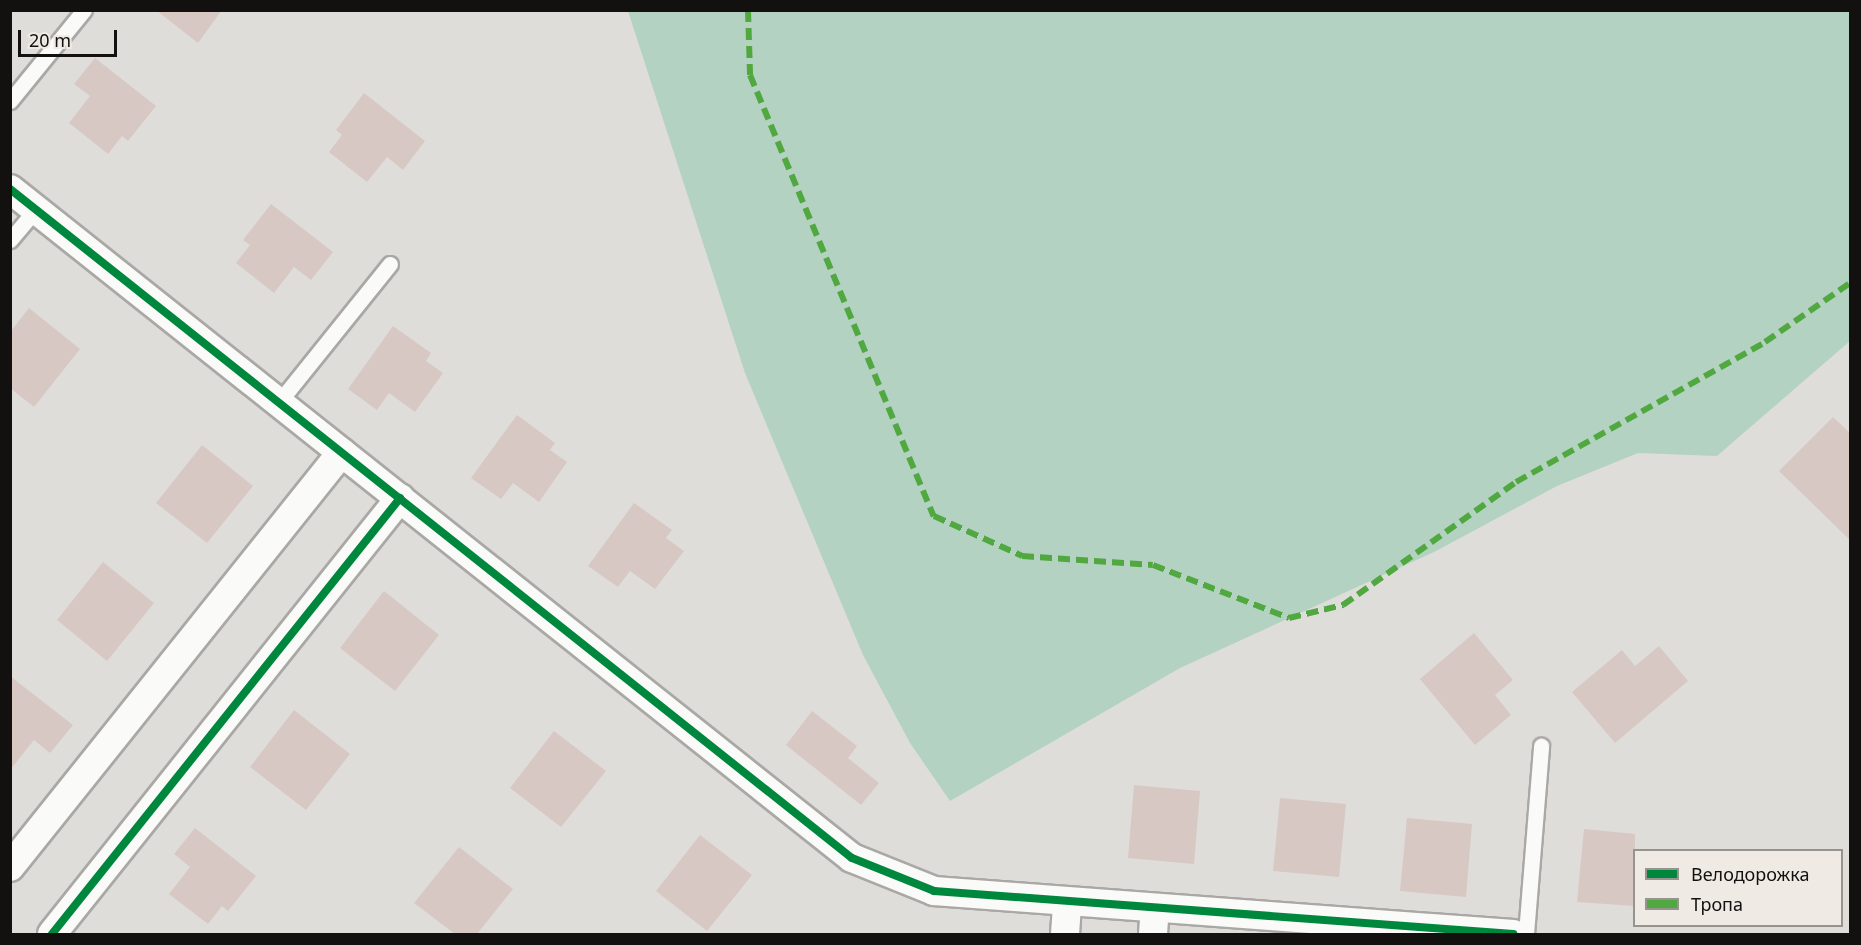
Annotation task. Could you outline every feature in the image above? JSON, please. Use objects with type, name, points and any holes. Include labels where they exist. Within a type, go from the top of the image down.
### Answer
[{"type":"street","points":[[10,189],[852,858],[934,891],[1067,902],[1154,921],[1514,934]]},
{"type":"street","points":[[10,867],[342,452]]},
{"type":"street","points":[[52,934],[400,498]]},
{"type":"street","points":[[1065,934],[1067,902]]},
{"type":"lane","points":[[10,101],[84,10]]},
{"type":"lane","points":[[10,240],[36,209]]},
{"type":"lane","points":[[279,402],[390,264]]},
{"type":"lane","points":[[1526,934],[1541,746]]},
{"type":"green space","points":[[628,11],[1850,11],[1850,341],[1717,456],[1638,453],[1557,486],[1436,551],[1180,668],[950,801],[910,743],[863,655],[745,373]]},
{"type":"building","points":[[156,10],[222,10],[198,43]]},
{"type":"building","points":[[95,58],[156,106],[128,141],[122,136],[108,154],[69,123],[90,96],[74,84]]},
{"type":"building","points":[[364,93],[425,141],[403,170],[387,157],[367,182],[329,152],[342,135],[336,130]]},
{"type":"building","points":[[271,204],[333,252],[311,280],[294,267],[274,293],[236,263],[250,245],[243,240]]},
{"type":"building","points":[[29,308],[80,349],[34,407],[10,388],[10,332]]},
{"type":"building","points":[[393,326],[431,353],[426,361],[443,373],[415,412],[389,393],[377,410],[348,389]]},
{"type":"building","points":[[517,415],[555,443],[550,450],[567,462],[539,502],[513,483],[501,499],[471,478]]},
{"type":"building","points":[[1833,417],[1851,434],[1851,541],[1779,471]]},
{"type":"building","points":[[202,445],[253,486],[207,543],[156,503]]},
{"type":"building","points":[[634,503],[672,530],[666,538],[684,551],[655,589],[630,571],[618,587],[588,566]]},
{"type":"building","points":[[103,562],[154,603],[107,661],[57,620]]},
{"type":"building","points":[[384,591],[439,635],[395,691],[340,648]]},
{"type":"building","points":[[1474,633],[1513,680],[1495,695],[1511,715],[1475,745],[1420,679]]},
{"type":"building","points":[[1659,646],[1688,681],[1615,743],[1572,692],[1622,650],[1635,666]]},
{"type":"building","points":[[10,676],[73,725],[50,753],[34,740],[10,770]]},
{"type":"building","points":[[294,710],[350,754],[306,810],[250,767]]},
{"type":"building","points":[[812,711],[857,746],[848,758],[879,783],[861,805],[786,745]]},
{"type":"building","points":[[554,731],[606,771],[561,827],[510,788]]},
{"type":"building","points":[[1134,785],[1200,791],[1194,864],[1128,858]]},
{"type":"building","points":[[1280,798],[1346,804],[1339,877],[1273,871]]},
{"type":"building","points":[[1407,818],[1472,824],[1466,897],[1400,891]]},
{"type":"building","points":[[195,828],[256,876],[228,911],[222,906],[208,924],[169,894],[190,867],[174,854]]},
{"type":"building","points":[[1584,829],[1635,834],[1633,906],[1577,902]]},
{"type":"building","points":[[700,835],[752,875],[707,931],[656,891]]},
{"type":"building","points":[[459,847],[513,889],[477,934],[455,934],[414,903]]},
{"type":"marked path","points":[[748,10],[750,75],[934,516],[1022,556],[1153,565],[1289,618],[1343,605],[1516,482],[1765,342],[1850,283]]},
{"type":"cycle path","points":[[10,189],[852,858],[934,891],[1513,934]]},
{"type":"cycle path","points":[[52,934],[400,498]]}]
